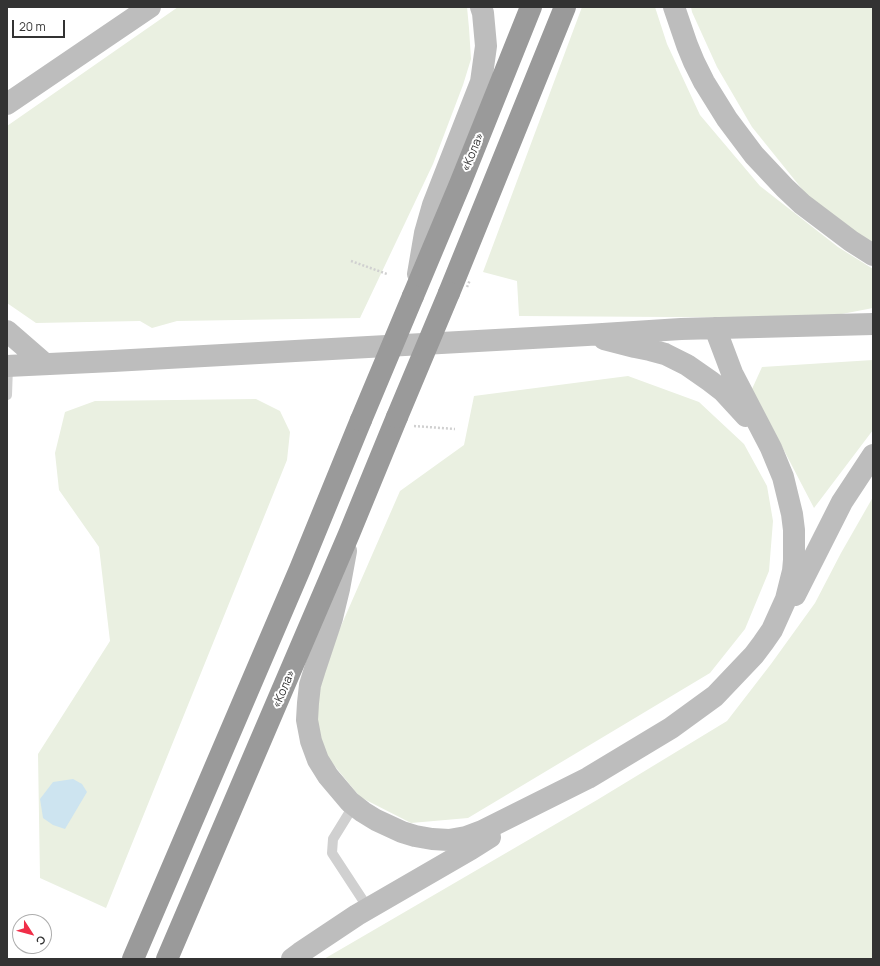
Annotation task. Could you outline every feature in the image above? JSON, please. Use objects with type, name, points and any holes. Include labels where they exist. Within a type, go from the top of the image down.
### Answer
[{"type":"highway","name":"«Кола»","points":[[133,959],[300,569],[460,184],[531,7]]},
{"type":"highway","name":"«Кола»","points":[[167,959],[349,534],[403,421],[449,294],[564,7]]},
{"type":"main road","points":[[7,104],[150,7]]},
{"type":"main road","points":[[413,296],[425,233],[433,205],[481,82],[486,46],[483,13],[481,7]]},
{"type":"main road","points":[[674,7],[687,46],[704,82],[726,119],[745,143],[784,188],[802,204],[850,241],[873,255]]},
{"type":"main road","points":[[8,366],[588,335],[648,330],[873,324]]},
{"type":"main road","points":[[715,328],[732,373],[778,462],[788,495],[794,530],[794,560],[789,588],[782,610],[772,630],[763,643],[732,680]]},
{"type":"main road","points":[[7,331],[44,364]]},
{"type":"main road","points":[[588,335],[665,354],[687,365],[710,380],[723,391],[763,435]]},
{"type":"main road","points":[[349,534],[340,589],[310,685],[307,720],[311,741],[318,760],[350,802],[376,820],[402,832],[432,839],[449,840],[466,837],[482,831],[588,778],[671,728],[715,696],[753,661],[772,637],[784,618],[842,502],[873,455]]},
{"type":"main road","points":[[292,959],[300,952],[368,908],[471,849],[556,794]]},
{"type":"lane","points":[[7,395],[8,366]]},
{"type":"lane","points":[[354,804],[333,839],[332,853],[368,908]]},
{"type":"path","points":[[351,262],[387,274]]},
{"type":"path","points":[[403,421],[454,429]]},
{"type":"green space","points":[[178,7],[467,7],[471,59],[463,85],[433,164],[360,318],[177,321],[152,328],[140,321],[36,323],[7,303],[7,126]]},
{"type":"green space","points":[[582,7],[655,7],[667,44],[700,115],[760,186],[838,247],[873,269],[873,308],[821,318],[519,316],[517,281],[483,272]]},
{"type":"green space","points":[[691,7],[873,7],[873,248],[806,194],[752,127],[717,67]]},
{"type":"green space","points":[[873,360],[873,430],[814,508],[752,389],[762,367]]},
{"type":"green space","points":[[628,376],[699,402],[744,444],[767,486],[773,521],[769,571],[745,629],[710,673],[468,818],[411,823],[360,797],[324,753],[313,703],[334,642],[400,491],[464,445],[474,396]]},
{"type":"green space","points":[[256,399],[280,411],[290,432],[287,460],[106,908],[40,878],[38,754],[110,641],[99,547],[59,490],[55,453],[65,412],[95,401]]},
{"type":"green space","points":[[873,497],[873,959],[324,959],[597,800],[727,721],[815,603]]},
{"type":"water","points":[[73,779],[82,784],[87,792],[65,829],[53,825],[43,818],[40,799],[53,782]]}]
